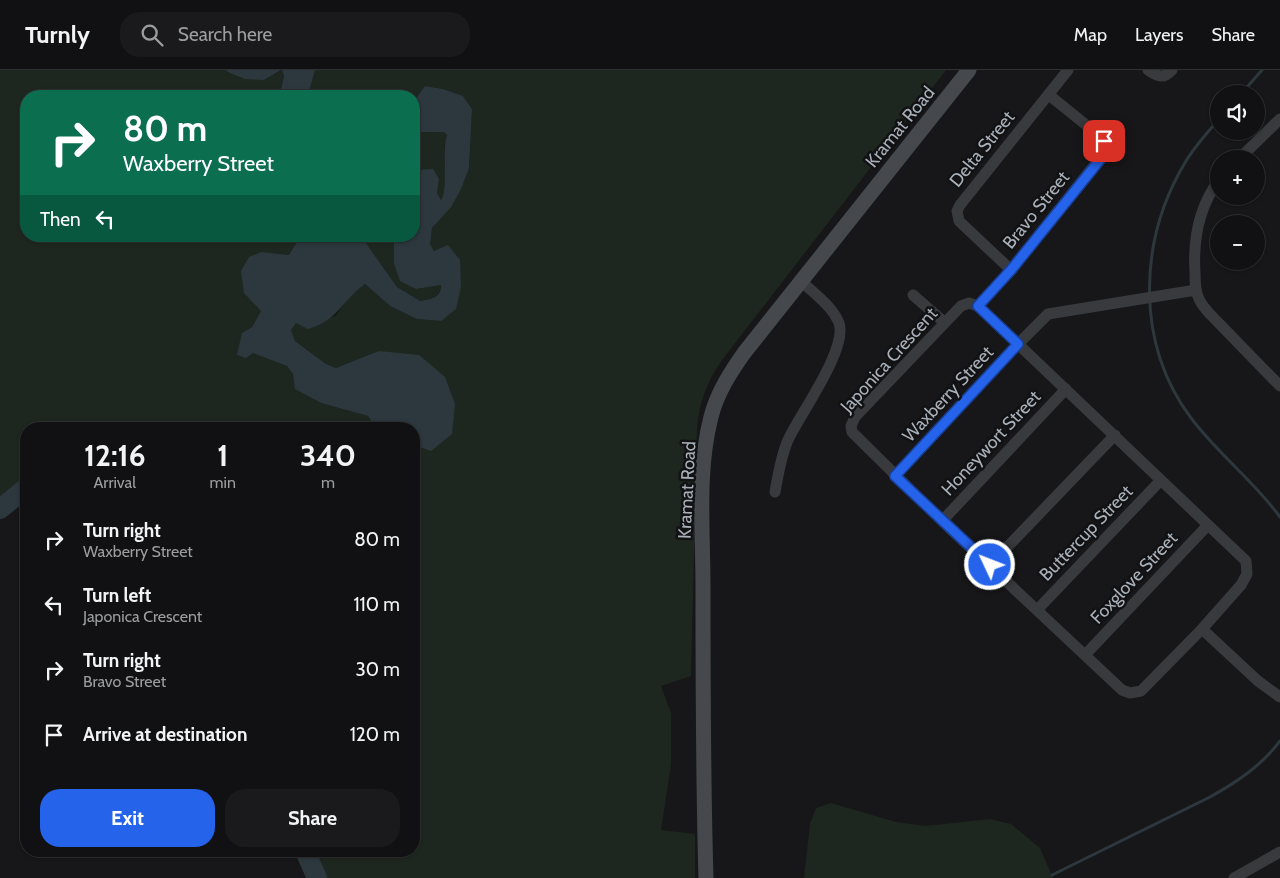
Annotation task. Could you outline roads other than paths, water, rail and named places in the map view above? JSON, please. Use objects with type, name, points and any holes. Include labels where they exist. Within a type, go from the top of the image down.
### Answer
[{"type":"street","name":"Kramat Road","points":[[706,878],[703,767],[704,454],[719,394],[731,371],[969,70]]},
{"type":"street","name":"Delta Street","points":[[1011,270],[959,221],[957,211],[959,206],[1068,70]]},
{"type":"street","points":[[1148,70],[1154,75],[1161,76],[1172,70]]},
{"type":"street","name":"Bravo Street","points":[[978,306],[1011,270],[1105,152],[1102,139],[1049,95]]},
{"type":"street","points":[[1248,150],[1280,118]]},
{"type":"street","points":[[1210,194],[1205,202],[1199,220],[1195,251],[1196,290],[1199,300],[1208,312],[1280,386]]},
{"type":"street","points":[[775,492],[787,442],[829,366],[841,336],[839,324],[830,309],[801,281]]},
{"type":"street","name":"Waxberry Street","points":[[895,476],[1018,344],[1052,312],[1196,290]]},
{"type":"street","points":[[913,295],[945,323]]},
{"type":"street","name":"Japonica Crescent","points":[[971,303],[978,306],[1244,557],[1248,569],[1244,582],[1144,690],[1136,693],[1127,693],[1122,690],[895,476],[854,434],[851,428],[855,417],[945,323],[965,304],[971,303]]},
{"type":"street","name":"Honeywort Street","points":[[942,521],[1066,389]]},
{"type":"street","points":[[990,565],[1115,435]]},
{"type":"street","name":"Buttercup Street","points":[[1037,610],[1161,480]]},
{"type":"street","name":"Foxglove Street","points":[[1085,655],[1208,525]]},
{"type":"street","points":[[1202,629],[1258,681],[1280,697]]},
{"type":"street","points":[[1235,878],[1280,852]]},
{"type":"waterway","points":[[1249,85],[1262,70]]},
{"type":"waterway","points":[[1210,130],[1186,161],[1170,192],[1159,224],[1152,257],[1150,291],[1152,325],[1160,357],[1173,389],[1191,418],[1213,444],[1259,491],[1280,517]]},
{"type":"waterway","points":[[0,509],[20,493]]},
{"type":"waterway","points":[[1052,875],[1210,797],[1257,766],[1280,741]]},
{"type":"waterway","points":[[308,857],[317,878]]}]
